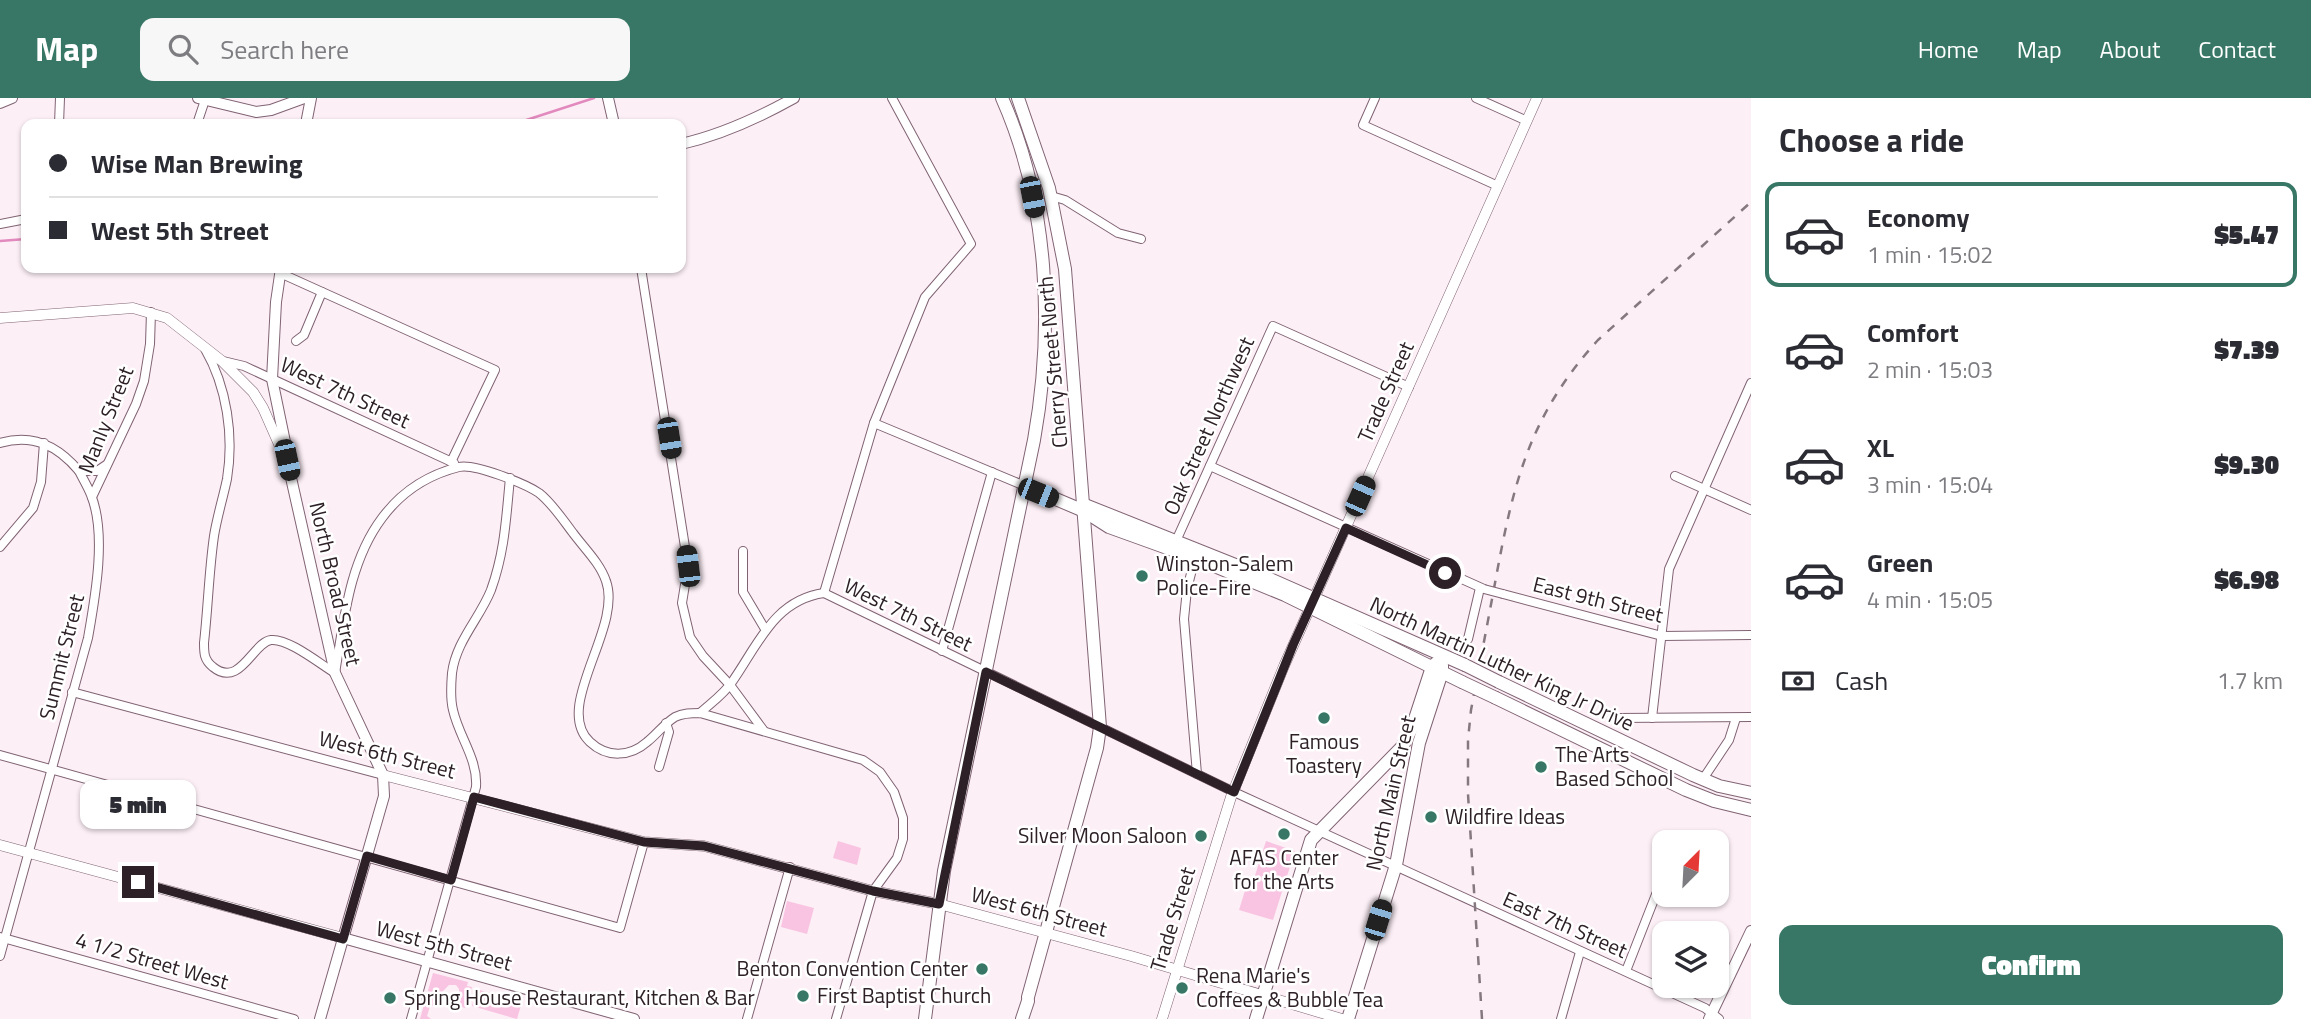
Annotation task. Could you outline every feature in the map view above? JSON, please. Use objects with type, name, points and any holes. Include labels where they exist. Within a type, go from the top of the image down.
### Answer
[{"type":"main road","points":[[0,103],[12,98]]},
{"type":"main road","points":[[201,99],[256,112],[271,110],[304,98]]},
{"type":"main road","points":[[307,119],[311,98]]},
{"type":"main road","points":[[686,143],[751,121],[794,98]]},
{"type":"main road","points":[[925,1019],[939,904],[1025,486],[1043,380],[1045,299],[1042,258],[1032,197],[1020,148],[1002,98]]},
{"type":"main road","name":"Cherry Street North","points":[[1018,98],[1051,195],[1068,295],[1100,727],[1097,748],[1023,1019]]},
{"type":"main road","points":[[608,101],[613,119]]},
{"type":"main road","name":"North Broad Street","points":[[280,273],[272,379],[287,460],[335,673],[383,775],[384,796],[320,1019]]},
{"type":"main road","points":[[1025,486],[1176,541],[1313,603]]},
{"type":"main road","points":[[1084,508],[1109,527],[1313,603]]},
{"type":"main road","points":[[1086,546],[1094,535],[1109,527]]},
{"type":"main road","name":"North Martin Luther King Jr Drive","points":[[1313,603],[1443,654],[1703,779],[1751,793]]},
{"type":"main road","name":"North Martin Luther King Jr Drive","points":[[1313,603],[1437,670],[1686,790],[1714,801],[1751,810]]},
{"type":"main road","name":"North Main Street","points":[[1348,1019],[1395,865],[1414,765],[1443,654]]},
{"type":"main road","points":[[1256,1019],[1310,844],[1320,830],[1393,757],[1409,734],[1437,670]]},
{"type":"main road","points":[[1393,757],[1406,757],[1414,765]]},
{"type":"main road","points":[[1713,1017],[1751,932]]},
{"type":"main road","name":"West 5th Street","points":[[343,939],[634,1019]]},
{"type":"street","points":[[59,119],[60,98]]},
{"type":"street","points":[[700,713],[730,685],[765,629],[794,602],[809,595],[824,593],[874,423],[925,297],[971,244],[892,98]]},
{"type":"street","points":[[1375,98],[1363,125],[1498,186]]},
{"type":"street","points":[[1476,98],[1525,120]]},
{"type":"street","name":"Trade Street","points":[[1162,1019],[1234,792],[1284,666],[1537,98]]},
{"type":"street","points":[[198,119],[201,99]]},
{"type":"street","points":[[1051,195],[1065,200],[1118,233],[1141,239]]},
{"type":"street","points":[[0,225],[21,220]]},
{"type":"street","points":[[286,273],[495,370],[451,462]]},
{"type":"street","points":[[642,273],[688,566],[682,603],[686,627],[695,645],[730,685],[764,731]]},
{"type":"street","points":[[296,341],[304,335],[323,292]]},
{"type":"street","points":[[0,318],[125,309],[150,312],[167,318],[222,360],[253,392],[287,460]]},
{"type":"street","name":"Manly Street","points":[[92,498],[144,381],[150,344],[150,312]]},
{"type":"street","name":"Oak Street Northwest","points":[[1176,541],[1273,326],[1409,387]]},
{"type":"street","points":[[204,348],[216,373],[230,436],[227,477],[212,557],[204,656],[216,670],[236,670],[247,663],[265,642],[276,640],[335,673],[353,578],[368,540],[391,506],[411,487],[460,466]]},
{"type":"street","name":"West 7th Street","points":[[222,360],[244,366],[460,466],[510,478],[538,493],[595,562],[607,582],[607,613],[578,711],[583,734],[601,750],[621,754],[645,744],[666,723]]},
{"type":"street","points":[[1652,719],[1669,569],[1751,383]]},
{"type":"street","points":[[874,423],[1025,486]]},
{"type":"street","points":[[0,443],[22,439],[44,443],[41,482],[33,508],[0,547]]},
{"type":"street","name":"Summit Street","points":[[0,956],[2,938],[88,638],[97,588],[98,540],[92,498],[79,471],[69,459],[44,443]]},
{"type":"street","points":[[79,471],[97,471],[106,465]]},
{"type":"street","name":"East 9th Street","points":[[1210,466],[1482,589],[1662,636],[1751,635]]},
{"type":"street","points":[[942,651],[992,472]]},
{"type":"street","points":[[1675,476],[1751,510]]},
{"type":"street","points":[[411,1019],[477,781],[473,761],[453,710],[453,669],[460,646],[484,605],[498,570],[506,533],[510,478]]},
{"type":"street","points":[[743,551],[743,592],[765,629]]},
{"type":"street","points":[[1195,558],[1186,594],[1184,619],[1197,774]]},
{"type":"street","points":[[1468,639],[1482,589]]},
{"type":"street","name":"West 7th Street","points":[[824,593],[1234,792],[1395,865]]},
{"type":"street","name":"West 6th Street","points":[[72,692],[644,842],[704,846],[873,891],[939,904],[1342,1019]]},
{"type":"street","points":[[659,767],[669,732],[666,723],[683,714],[700,713],[863,760],[880,772],[898,803],[904,828],[901,849],[892,867],[873,891],[836,1019]]},
{"type":"street","points":[[1618,718],[1751,717]]},
{"type":"street","points":[[1703,779],[1730,740],[1735,718]]},
{"type":"street","points":[[0,755],[620,928],[644,842]]},
{"type":"street","name":"West 5th Street","points":[[0,845],[343,939]]},
{"type":"street","name":"East 7th Street","points":[[1395,865],[1705,1008],[1713,1017]]},
{"type":"street","points":[[747,1019],[790,867]]},
{"type":"street","points":[[1626,971],[1652,905]]},
{"type":"street","name":"4 1/2 Street West","points":[[2,938],[294,1019]]},
{"type":"street","points":[[1561,1019],[1580,951]]},
{"type":"shaded area","points":[[838,841],[861,848],[857,865],[833,858]]},
{"type":"shaded area","points":[[1266,841],[1295,851],[1273,920],[1239,910],[1247,884],[1252,885]]},
{"type":"shaded area","points":[[787,901],[814,908],[807,934],[781,927]]},
{"type":"shaded area","points":[[433,973],[468,982],[467,986],[472,987],[465,1008],[455,1005],[459,989],[456,985],[449,985],[437,997],[435,1005],[430,1006],[427,1016],[431,1019],[420,1019]]},
{"type":"shaded area","points":[[476,989],[522,1002],[517,1019],[472,1006]]},
{"type":"waterway","points":[[529,119],[594,98]]},
{"type":"waterway","points":[[0,241],[21,239]]},
{"type":"railway","points":[[1482,1019],[1468,794],[1468,740],[1471,710],[1517,483],[1539,425],[1574,369],[1598,340],[1751,202]]},
{"type":"place","name":"Winston-Salem Police-Fire","points":[[1142,576]]},
{"type":"place","name":"Famous Toastery","points":[[1324,718]]},
{"type":"place","name":"The Arts Based School","points":[[1541,767]]},
{"type":"place","name":"Wildfire Ideas","points":[[1431,817]]},
{"type":"place","name":"AFAS Center for the Arts","points":[[1284,834]]},
{"type":"place","name":"Silver Moon Saloon","points":[[1201,836]]},
{"type":"place","name":"Benton Convention Center","points":[[982,969]]},
{"type":"place","name":"Rena Marie's Coffees & Bubble Tea","points":[[1182,988]]},
{"type":"place","name":"First Baptist Church","points":[[803,996]]},
{"type":"place","name":"Spring House Restaurant, Kitchen & Bar","points":[[390,998]]},
{"type":"route","points":[[138,882],[343,939],[367,856],[451,880],[474,797],[644,842],[704,846],[873,891],[939,904],[986,672],[1234,792],[1293,645],[1346,528],[1445,573]]}]
